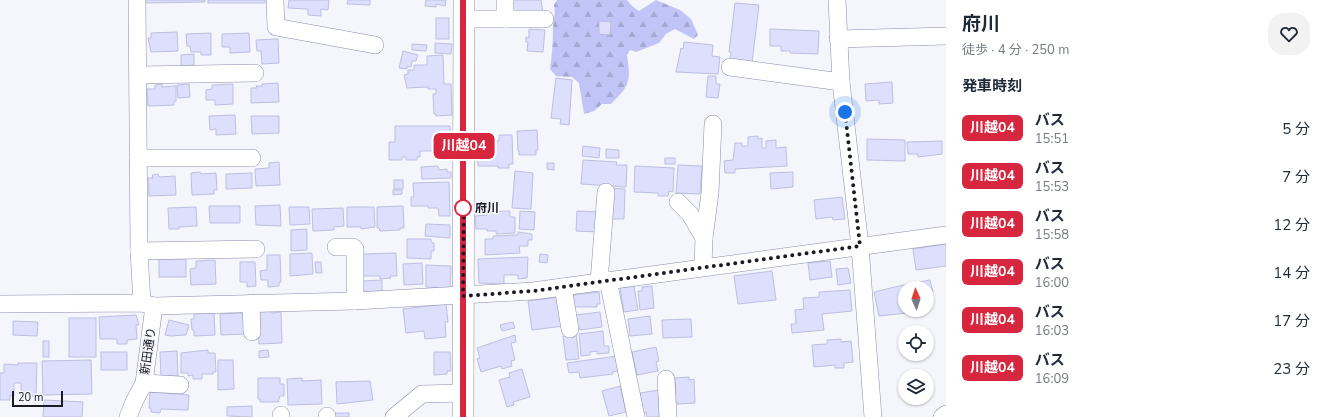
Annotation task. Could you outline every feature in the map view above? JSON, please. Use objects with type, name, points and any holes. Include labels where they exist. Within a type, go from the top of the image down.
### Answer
[{"type":"main road","points":[[463,417],[464,9]]},
{"type":"street","name":"新田通り","points":[[128,417],[144,383],[148,304],[139,251],[139,75],[137,0]]},
{"type":"street","points":[[275,0],[276,27],[375,44]]},
{"type":"street","points":[[505,0],[505,19]]},
{"type":"street","points":[[837,0],[841,82],[860,246],[874,417]]},
{"type":"street","points":[[464,9],[505,19],[545,19]]},
{"type":"street","points":[[838,38],[946,36]]},
{"type":"street","points":[[730,67],[841,82]]},
{"type":"street","points":[[139,75],[255,73]]},
{"type":"street","points":[[703,267],[704,238],[710,193],[713,124]]},
{"type":"street","points":[[138,158],[252,158]]},
{"type":"street","points":[[606,192],[604,281],[636,417]]},
{"type":"street","points":[[678,202],[690,214],[704,238]]},
{"type":"street","points":[[0,304],[148,304],[355,301],[533,291],[946,235]]},
{"type":"street","points":[[336,247],[353,247],[356,249],[355,301]]},
{"type":"street","points":[[139,251],[256,249]]},
{"type":"street","points":[[563,287],[570,329]]},
{"type":"street","points":[[251,303],[252,332]]},
{"type":"street","points":[[666,379],[668,417]]},
{"type":"street","points":[[144,383],[180,385]]},
{"type":"street","points":[[394,417],[422,394],[463,392]]},
{"type":"street","points":[[942,417],[946,414]]},
{"type":"green space","points":[[557,0],[627,0],[639,11],[656,0],[680,10],[691,19],[698,35],[694,39],[675,29],[666,34],[659,43],[636,52],[630,50],[627,55],[629,77],[628,82],[622,92],[611,104],[602,104],[594,111],[584,114],[579,83],[572,77],[556,76],[550,69],[555,14],[554,5]]},
{"type":"building","points":[[146,0],[205,0],[205,2],[146,3]]},
{"type":"building","points":[[208,0],[265,0],[265,3],[208,3]]},
{"type":"building","points":[[289,0],[329,0],[328,10],[321,9],[321,16],[308,15],[308,9],[288,8]]},
{"type":"building","points":[[348,0],[370,0],[370,5],[347,4]]},
{"type":"building","points":[[426,0],[446,0],[445,6],[436,4],[436,7],[425,6]]},
{"type":"building","points":[[512,0],[541,0],[543,12],[512,11]]},
{"type":"building","points":[[735,3],[759,5],[752,63],[730,60],[731,52],[729,52]]},
{"type":"building","points":[[436,18],[449,18],[449,39],[436,39]]},
{"type":"building","points":[[599,21],[611,22],[610,35],[599,34]]},
{"type":"building","points":[[529,29],[545,30],[543,52],[527,51],[528,42],[526,42],[526,37],[529,38]]},
{"type":"building","points":[[770,29],[819,31],[818,54],[790,53],[790,51],[781,51],[781,46],[770,46]]},
{"type":"building","points":[[177,32],[178,51],[151,52],[148,38],[151,38],[151,33]]},
{"type":"building","points":[[211,33],[211,55],[201,55],[201,52],[191,52],[190,46],[187,46],[186,34]]},
{"type":"building","points":[[249,33],[250,52],[230,53],[230,47],[222,47],[222,34]]},
{"type":"building","points":[[278,39],[279,63],[262,64],[261,51],[257,51],[256,40]]},
{"type":"building","points":[[684,42],[713,45],[712,56],[720,57],[718,74],[676,72],[681,48],[683,49]]},
{"type":"building","points":[[435,43],[452,44],[451,54],[435,53]]},
{"type":"building","points":[[412,44],[427,45],[426,51],[412,50]]},
{"type":"building","points":[[403,51],[418,55],[416,61],[412,61],[411,67],[407,66],[407,69],[399,68]]},
{"type":"building","points":[[194,54],[194,65],[181,66],[181,55]]},
{"type":"building","points":[[443,55],[444,84],[451,84],[452,115],[436,116],[436,114],[434,114],[433,94],[436,94],[436,89],[428,89],[428,87],[407,88],[404,75],[408,74],[408,70],[414,70],[414,65],[427,65],[427,56]]},
{"type":"building","points":[[708,76],[716,76],[716,84],[720,84],[718,98],[706,97]]},
{"type":"building","points":[[556,78],[572,80],[569,125],[560,124],[561,119],[551,118]]},
{"type":"building","points":[[892,82],[893,103],[879,104],[879,100],[866,101],[865,84]]},
{"type":"building","points":[[278,83],[279,102],[251,103],[251,88],[257,88],[256,86],[262,86],[262,84]]},
{"type":"building","points":[[162,84],[162,87],[176,86],[176,101],[174,101],[174,105],[148,106],[147,89],[155,89],[155,85]]},
{"type":"building","points":[[189,84],[190,97],[178,98],[177,85]]},
{"type":"building","points":[[233,84],[233,104],[215,105],[215,100],[206,100],[206,90],[212,89],[212,85]]},
{"type":"building","points":[[235,115],[236,134],[216,135],[216,129],[210,130],[209,116]]},
{"type":"building","points":[[251,116],[279,116],[279,133],[252,134]]},
{"type":"building","points":[[395,126],[450,126],[450,154],[442,154],[442,151],[420,151],[420,157],[417,157],[417,160],[406,160],[406,157],[402,157],[402,160],[389,160],[389,142],[395,142]]},
{"type":"building","points":[[537,130],[538,150],[536,150],[536,155],[519,155],[517,131]]},
{"type":"building","points":[[499,135],[512,135],[513,164],[509,164],[509,168],[498,168],[498,166],[478,166],[475,151],[478,151],[478,142],[499,141]]},
{"type":"building","points":[[758,136],[758,139],[762,138],[762,148],[766,148],[766,141],[776,140],[776,148],[786,147],[787,166],[735,169],[735,173],[725,173],[724,161],[733,160],[735,143],[742,143],[742,146],[748,146],[748,137]]},
{"type":"building","points":[[867,139],[905,140],[905,161],[867,160]]},
{"type":"building","points":[[942,141],[942,154],[918,157],[918,154],[908,154],[907,142]]},
{"type":"building","points":[[583,146],[600,148],[599,158],[582,156]]},
{"type":"building","points":[[606,149],[619,150],[619,158],[606,158]]},
{"type":"building","points":[[665,158],[675,158],[675,164],[665,164]]},
{"type":"building","points":[[583,160],[617,162],[616,165],[627,165],[626,187],[581,184]]},
{"type":"building","points":[[279,162],[280,185],[256,186],[255,169],[269,168],[269,163]]},
{"type":"building","points":[[547,163],[554,163],[554,170],[547,169]]},
{"type":"building","points":[[678,165],[702,166],[700,194],[676,193]]},
{"type":"building","points":[[438,166],[439,170],[447,169],[447,172],[451,172],[451,178],[422,179],[421,167]]},
{"type":"building","points":[[635,166],[674,168],[673,192],[669,191],[668,196],[658,196],[658,193],[634,192]]},
{"type":"building","points":[[515,171],[533,173],[531,209],[512,208]]},
{"type":"building","points":[[200,172],[201,174],[216,173],[217,190],[214,190],[214,194],[192,195],[191,173]]},
{"type":"building","points":[[793,172],[793,187],[771,189],[770,173]]},
{"type":"building","points":[[252,173],[252,188],[226,189],[226,174]]},
{"type":"building","points":[[158,174],[159,177],[175,176],[176,195],[149,196],[148,178],[153,178],[152,175]]},
{"type":"building","points":[[394,180],[403,180],[403,189],[394,189]]},
{"type":"building","points":[[449,182],[450,216],[439,216],[438,208],[428,208],[428,206],[411,206],[411,197],[414,197],[413,183]]},
{"type":"building","points":[[611,188],[625,189],[624,219],[610,219]]},
{"type":"building","points":[[393,190],[402,190],[402,194],[393,195]]},
{"type":"building","points":[[842,197],[845,219],[833,220],[832,217],[816,219],[814,200]]},
{"type":"building","points":[[280,205],[281,226],[256,225],[255,206]]},
{"type":"building","points":[[209,206],[240,206],[240,223],[210,223]]},
{"type":"building","points":[[403,206],[404,228],[400,228],[400,230],[380,231],[379,228],[377,228],[377,207]]},
{"type":"building","points":[[196,207],[197,226],[169,229],[168,208]]},
{"type":"building","points":[[289,207],[309,207],[310,224],[290,225]]},
{"type":"building","points":[[347,207],[374,207],[375,227],[361,229],[361,227],[347,227]]},
{"type":"building","points":[[343,208],[344,226],[334,227],[334,230],[313,231],[312,209]]},
{"type":"building","points":[[510,211],[510,217],[515,217],[515,233],[496,234],[496,231],[476,229],[475,216],[487,215],[487,212]]},
{"type":"building","points":[[520,211],[535,212],[534,230],[519,229]]},
{"type":"building","points":[[577,211],[600,212],[599,232],[576,231]]},
{"type":"building","points":[[426,224],[450,225],[450,238],[425,236]]},
{"type":"building","points":[[307,229],[307,250],[291,251],[291,230]]},
{"type":"building","points":[[518,232],[532,234],[532,240],[528,240],[528,246],[519,246],[520,253],[485,255],[485,239],[493,239],[493,236],[518,235]]},
{"type":"building","points":[[407,239],[431,239],[431,242],[434,243],[434,251],[431,251],[431,259],[407,258]]},
{"type":"building","points":[[946,244],[946,266],[916,270],[913,249]]},
{"type":"building","points":[[312,253],[313,274],[290,276],[290,254]]},
{"type":"building","points":[[396,253],[397,276],[390,276],[391,278],[380,279],[380,276],[363,276],[363,254]]},
{"type":"building","points":[[540,254],[548,255],[547,263],[539,262]]},
{"type":"building","points":[[267,255],[280,255],[281,282],[279,282],[279,286],[268,287],[268,280],[261,280],[260,271],[267,270]]},
{"type":"building","points":[[528,257],[527,278],[518,279],[518,275],[504,275],[504,284],[479,283],[478,259]]},
{"type":"building","points":[[159,259],[186,259],[186,277],[159,277]]},
{"type":"building","points":[[215,260],[216,284],[191,285],[190,269],[196,268],[196,261]]},
{"type":"building","points":[[830,261],[832,277],[810,280],[808,263]]},
{"type":"building","points":[[240,262],[255,262],[256,286],[247,287],[247,282],[240,282]]},
{"type":"building","points":[[315,262],[321,262],[322,273],[316,273]]},
{"type":"building","points":[[422,263],[423,284],[404,285],[403,264]]},
{"type":"building","points":[[426,265],[451,266],[450,288],[426,287]]},
{"type":"building","points":[[848,268],[851,283],[838,285],[836,269]]},
{"type":"building","points":[[772,271],[776,300],[738,304],[734,276]]},
{"type":"building","points":[[382,280],[382,291],[364,292],[363,281]]},
{"type":"building","points":[[634,286],[638,310],[624,312],[620,288]]},
{"type":"building","points":[[652,286],[654,308],[640,310],[638,291],[642,291],[642,287]]},
{"type":"building","points":[[898,286],[898,314],[879,316],[874,292]]},
{"type":"building","points":[[850,290],[852,311],[822,314],[824,330],[792,333],[791,324],[796,324],[795,310],[804,309],[803,298],[819,297],[819,292]]},
{"type":"building","points":[[599,292],[600,304],[597,304],[597,307],[575,307],[573,295]]},
{"type":"building","points":[[560,297],[564,326],[532,330],[528,301]]},
{"type":"building","points":[[446,304],[448,322],[445,322],[446,337],[425,339],[424,331],[406,333],[403,309]]},
{"type":"building","points":[[271,311],[272,313],[281,312],[282,343],[259,344],[258,312]]},
{"type":"building","points":[[600,312],[602,327],[580,330],[579,327],[577,328],[576,315]]},
{"type":"building","points":[[214,313],[215,335],[194,336],[191,319],[194,319],[194,314]]},
{"type":"building","points":[[243,313],[246,334],[221,335],[220,314]]},
{"type":"building","points":[[136,315],[139,325],[136,325],[137,339],[127,340],[127,344],[117,344],[117,339],[100,339],[99,317]]},
{"type":"building","points":[[650,316],[652,334],[630,336],[628,319]]},
{"type":"building","points":[[69,318],[96,318],[96,357],[69,357]]},
{"type":"building","points":[[691,319],[692,337],[663,338],[662,320]]},
{"type":"building","points":[[169,320],[189,325],[186,335],[165,335]]},
{"type":"building","points":[[13,321],[38,322],[37,336],[13,335]]},
{"type":"building","points":[[513,322],[515,328],[502,331],[500,325]]},
{"type":"building","points":[[603,331],[604,346],[609,346],[609,353],[597,354],[597,351],[590,352],[590,355],[581,356],[579,334]]},
{"type":"building","points":[[576,334],[579,359],[566,360],[563,336]]},
{"type":"building","points":[[515,335],[516,342],[511,343],[515,360],[511,361],[512,366],[502,369],[501,366],[481,372],[477,359],[480,358],[477,348]]},
{"type":"building","points":[[841,339],[841,342],[851,341],[853,362],[844,363],[844,368],[835,368],[835,365],[814,367],[812,345],[827,344],[827,340]]},
{"type":"building","points":[[43,341],[49,341],[49,357],[43,357]]},
{"type":"building","points":[[656,347],[659,361],[656,362],[658,371],[637,375],[632,352]]},
{"type":"building","points":[[208,350],[208,353],[215,353],[216,372],[213,372],[213,374],[202,374],[202,379],[193,379],[193,375],[188,376],[188,373],[181,373],[181,353]]},
{"type":"building","points":[[268,350],[269,357],[259,358],[259,351]]},
{"type":"building","points":[[177,351],[178,376],[161,376],[160,352]]},
{"type":"building","points":[[101,352],[127,352],[127,370],[101,370]]},
{"type":"building","points":[[434,352],[450,352],[451,371],[447,371],[447,374],[434,375]]},
{"type":"building","points":[[617,356],[618,371],[612,372],[613,374],[580,378],[579,372],[569,373],[567,363]]},
{"type":"building","points":[[91,360],[92,394],[43,395],[42,361]]},
{"type":"building","points":[[218,360],[233,360],[234,389],[218,390]]},
{"type":"building","points":[[18,363],[37,363],[36,396],[21,396],[21,383],[14,383],[14,396],[10,395],[10,400],[0,400],[0,373],[4,373],[4,364],[18,365]]},
{"type":"building","points":[[522,369],[530,397],[513,402],[514,405],[507,407],[499,380],[510,377],[509,373]]},
{"type":"building","points":[[689,377],[689,380],[694,379],[695,403],[677,404],[677,402],[673,402],[673,393],[676,393],[675,378]]},
{"type":"building","points":[[258,378],[280,378],[280,384],[284,384],[284,396],[280,396],[278,402],[260,402],[260,399],[258,399]]},
{"type":"building","points":[[302,378],[302,381],[321,380],[322,404],[288,405],[287,379]]},
{"type":"building","points":[[370,381],[373,400],[337,404],[336,382]]},
{"type":"building","points":[[620,386],[626,412],[609,416],[602,391]]},
{"type":"building","points":[[659,390],[660,398],[658,398],[661,415],[659,415],[659,417],[647,417],[646,412],[643,413],[640,393]]},
{"type":"building","points":[[150,392],[189,395],[188,410],[161,409],[160,413],[151,412],[151,408],[149,408]]},
{"type":"building","points":[[44,400],[83,402],[82,417],[43,417]]},
{"type":"building","points":[[252,406],[252,417],[227,416],[227,407]]},
{"type":"building","points":[[334,413],[349,413],[349,417],[334,417]]},
{"type":"bus line","name":"川越04","points":[[463,0],[463,417]]},
{"type":"place","name":"府川","points":[[463,208]]},
{"type":"route","points":[[463,208],[464,202],[463,296],[533,291],[860,246],[845,112]]}]
